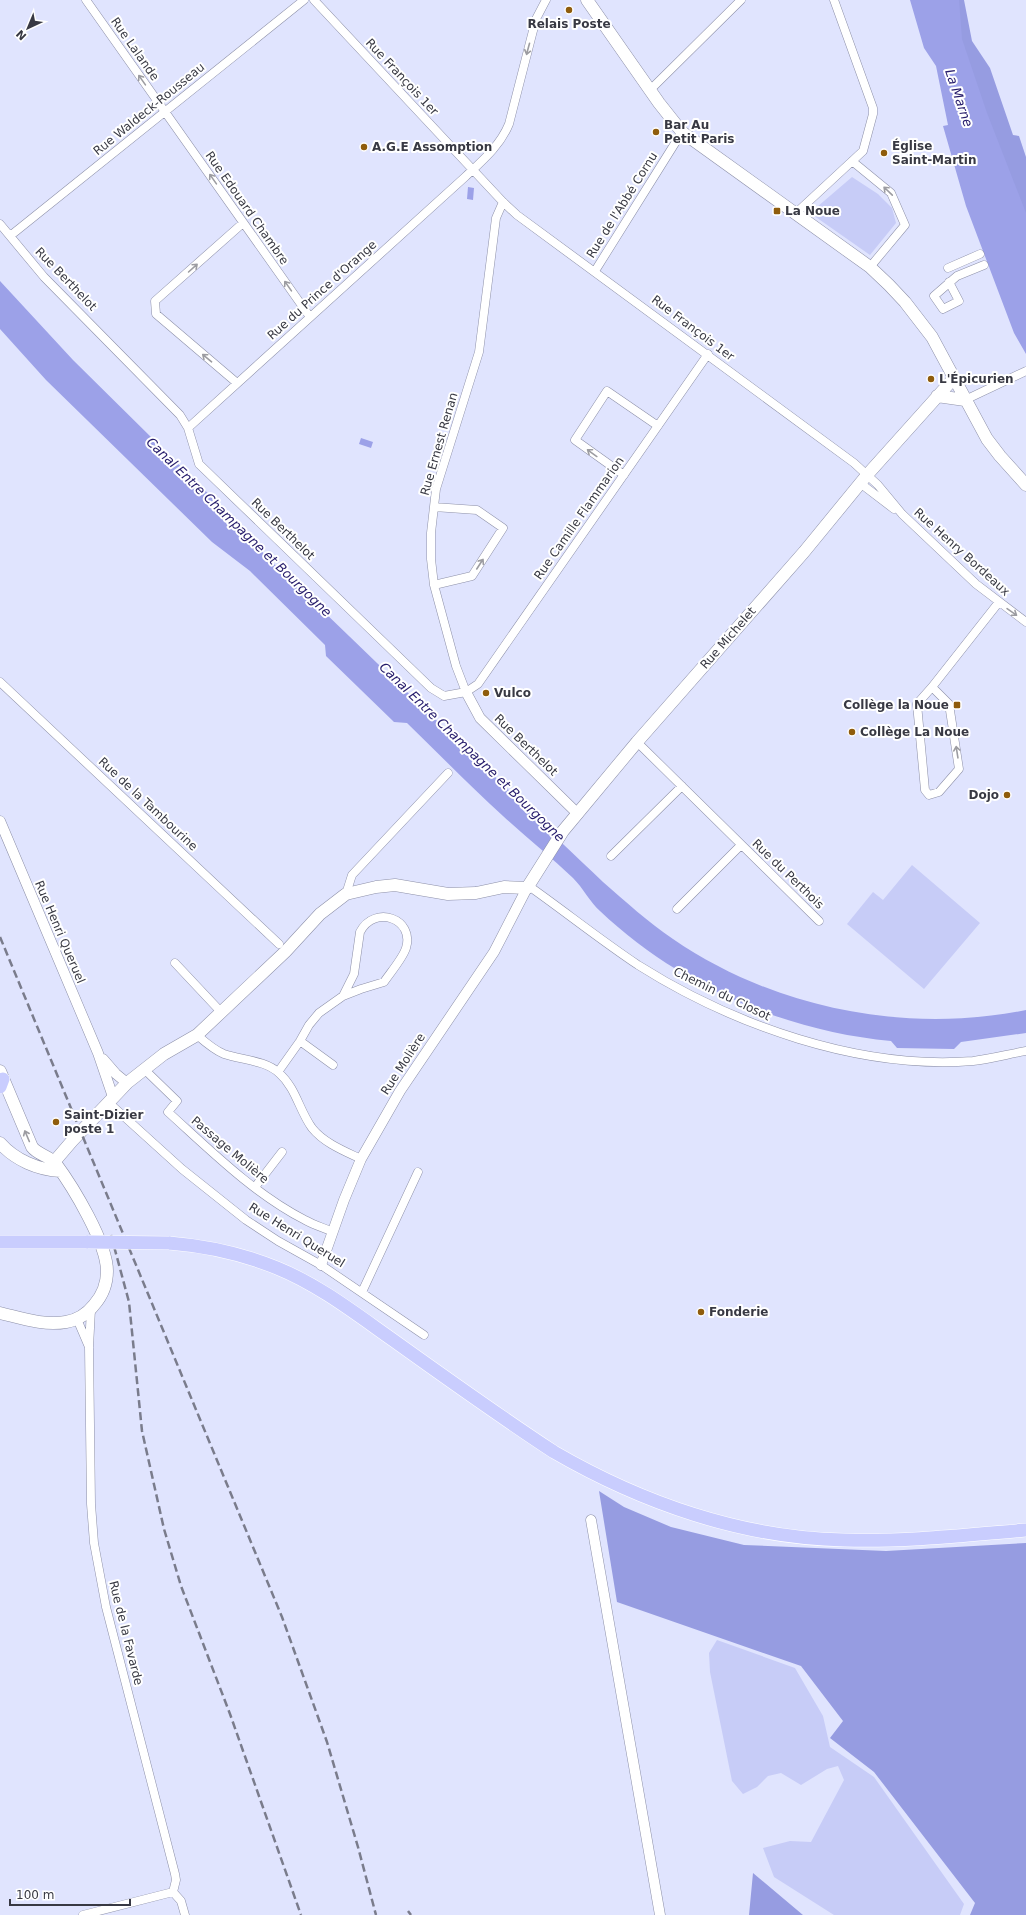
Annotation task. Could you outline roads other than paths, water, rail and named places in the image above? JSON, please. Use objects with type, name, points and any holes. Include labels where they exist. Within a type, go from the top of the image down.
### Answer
[{"type":"main road","points":[[587,0],[650,90],[682,132],[870,267],[905,302],[932,337],[987,439],[1026,485]]},
{"type":"main road","name":"Rue Michelet","points":[[527,888],[541,863],[563,831],[637,742],[799,557],[863,479],[954,378]]},
{"type":"main road","points":[[937,396],[965,400]]},
{"type":"main road","points":[[57,1167],[110,1099],[144,1069],[197,1035],[285,952],[320,914],[346,894],[376,886],[395,885],[448,894],[476,893],[504,887],[527,888]]},
{"type":"main road","points":[[0,1313],[46,1322],[67,1322],[77,1319],[91,1309],[100,1296],[106,1281],[107,1270],[105,1258],[83,1207],[57,1167],[32,1146],[1,1079]]},
{"type":"main road","points":[[0,1143],[6,1150],[21,1160],[36,1166],[57,1167]]},
{"type":"main road","points":[[1,1242],[169,1243],[206,1247],[238,1255],[273,1267],[300,1279],[358,1315],[554,1452],[584,1470],[674,1508],[741,1527],[779,1534],[842,1540],[906,1540],[1026,1530]]},
{"type":"street","name":"Rue Lalande","points":[[86,0],[165,112]]},
{"type":"street","name":"Rue Waldeck-Rousseau","points":[[10,236],[304,0]]},
{"type":"street","name":"Rue François 1er","points":[[314,0],[503,202],[517,215],[708,354],[854,463],[863,479]]},
{"type":"street","name":"Rue du Prince d'Orange","points":[[188,428],[491,152],[505,134],[536,19],[546,0]]},
{"type":"street","points":[[650,90],[741,0]]},
{"type":"street","points":[[796,214],[863,151],[873,114],[834,0]]},
{"type":"street","name":"Rue Edouard Chambre","points":[[165,112],[310,317]]},
{"type":"street","name":"Rue de l'Abbé Cornu","points":[[595,271],[682,132]]},
{"type":"street","points":[[852,161],[891,193],[905,225],[870,267]]},
{"type":"street","name":"Rue Ernest Renan","points":[[466,692],[456,666],[434,585],[431,559],[431,534],[436,489],[479,352],[496,218],[503,202]]},
{"type":"street","points":[[237,383],[156,314],[155,302],[243,223]]},
{"type":"street","name":"Rue Berthelot","points":[[0,224],[44,277],[180,415],[188,428],[199,464],[341,603],[436,693],[444,696],[466,692],[480,718],[578,814]]},
{"type":"street","points":[[948,268],[980,254]]},
{"type":"street","points":[[949,282],[957,276],[984,265]]},
{"type":"street","name":"Rue Camille Flammarion","points":[[466,692],[478,684],[708,354]]},
{"type":"street","points":[[965,400],[1026,371]]},
{"type":"street","points":[[624,475],[575,440],[607,391],[658,426]]},
{"type":"street","name":"Rue Henry Bordeaux","points":[[863,479],[878,485],[902,514],[976,584],[1026,622]]},
{"type":"street","points":[[434,507],[477,510],[503,528],[472,576],[434,585]]},
{"type":"street","points":[[932,687],[949,704],[959,769],[935,794],[929,795],[925,790],[916,704],[932,687],[998,602]]},
{"type":"street","name":"Rue de la Tambourine","points":[[0,682],[279,944]]},
{"type":"street","name":"Rue du Perthois","points":[[637,742],[819,920]]},
{"type":"street","points":[[346,894],[352,875],[448,773]]},
{"type":"street","points":[[611,856],[682,786]]},
{"type":"street","name":"Rue Henri Queruel","points":[[0,821],[98,1053],[110,1099],[182,1169],[246,1220],[278,1241],[322,1265],[424,1335]]},
{"type":"street","name":"Rue du Perthois","points":[[677,910],[741,844]]},
{"type":"street","name":"Chemin du Closot","points":[[527,888],[533,889],[640,966],[716,1007],[769,1030],[852,1052],[888,1058],[926,1061],[973,1061],[1026,1051]]},
{"type":"street","name":"Rue Molière","points":[[322,1265],[361,1159],[400,1091],[494,952],[527,888]]},
{"type":"street","points":[[278,1072],[319,1012],[343,996],[384,982],[406,949],[406,933],[399,923],[385,916],[377,917],[363,927],[360,932],[354,974],[343,996]]},
{"type":"street","points":[[175,963],[221,1012]]},
{"type":"street","points":[[197,1035],[212,1048],[223,1054],[264,1065],[278,1072],[295,1092],[312,1128],[340,1149],[361,1159]]},
{"type":"street","points":[[300,1041],[333,1065]]},
{"type":"street","name":"Rue Henri Queruel","points":[[98,1053],[116,1074],[128,1082]]},
{"type":"street","name":"Passage Molière","points":[[144,1069],[177,1101],[168,1112],[255,1187],[305,1220],[333,1232]]},
{"type":"street","points":[[255,1187],[282,1152]]},
{"type":"street","points":[[362,1292],[418,1172]]},
{"type":"street","name":"Rue de la Favarde","points":[[91,1309],[91,1504],[94,1543],[106,1607],[175,1874],[176,1880],[173,1892]]},
{"type":"street","name":"Rue de la Favarde","points":[[77,1319],[90,1347]]},
{"type":"street","points":[[590,1520],[660,1915]]},
{"type":"street","points":[[83,1915],[173,1892],[181,1901],[186,1915]]},
{"type":"water","name":"La Marne","points":[[910,0],[959,0],[962,39],[987,113],[1026,213],[1026,354],[1014,333],[966,206],[943,126],[948,125],[936,66],[924,48]]},
{"type":"water","points":[[468,187],[474,188],[473,200],[467,199]]},
{"type":"water","name":"Canal Entre Champagne et Bourgogne","points":[[0,281],[73,360],[235,520],[265,555],[603,882],[637,912],[673,939],[713,963],[754,983],[798,999],[843,1010],[888,1017],[935,1019],[981,1017],[1026,1010],[1026,1033],[961,1042],[954,1049],[897,1048],[891,1041],[851,1036],[811,1027],[772,1015],[735,1000],[698,982],[663,961],[600,911],[573,878],[491,805],[407,723],[394,722],[326,656],[325,645],[250,571],[212,542],[46,380],[0,329]]},
{"type":"water","points":[[361,438],[373,442],[371,448],[359,444]]},
{"type":"railway","points":[[0,937],[282,1617],[327,1742],[358,1847],[376,1915]]},
{"type":"railway","points":[[111,1235],[129,1302],[142,1431],[164,1529],[181,1586],[230,1714],[301,1915]]},
{"type":"railway","points":[[408,1911],[411,1915]]},
{"type":"place","name":"Relais Poste","points":[[569,10]]},
{"type":"place","name":"Bar Au Petit Paris","points":[[656,132]]},
{"type":"place","name":"A.G.E Assomption","points":[[364,147]]},
{"type":"place","name":"Église Saint-Martin","points":[[884,153]]},
{"type":"place","name":"La Noue","points":[[777,211]]},
{"type":"place","name":"L'Épicurien","points":[[931,379]]},
{"type":"place","name":"Vulco","points":[[486,693]]},
{"type":"place","name":"Collège la Noue","points":[[957,705]]},
{"type":"place","name":"Collège La Noue","points":[[852,732]]},
{"type":"place","name":"Dojo","points":[[1007,795]]},
{"type":"place","name":"Saint-Dizier poste 1","points":[[56,1122]]},
{"type":"place","name":"Fonderie","points":[[701,1312]]}]
